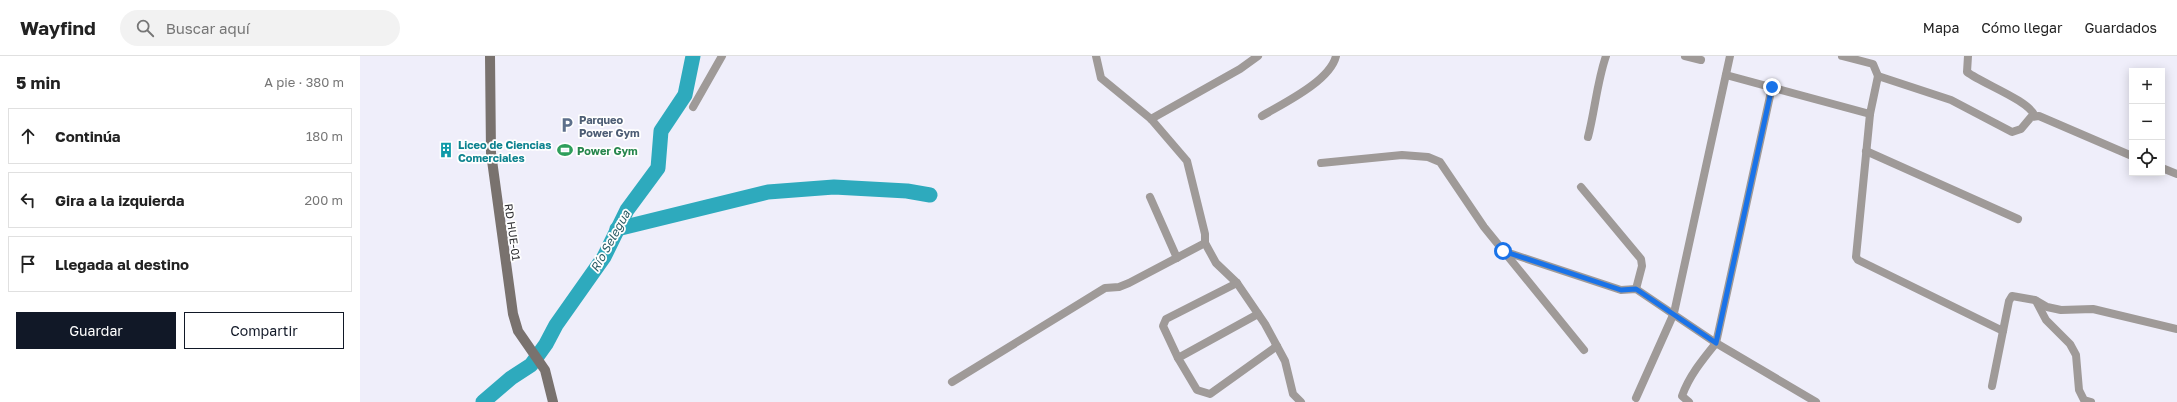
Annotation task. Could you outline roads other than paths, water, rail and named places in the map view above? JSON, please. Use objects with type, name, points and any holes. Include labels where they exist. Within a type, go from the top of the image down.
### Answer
[{"type":"street","name":"RD HUE-01","points":[[490,56],[491,152],[506,274],[518,332],[545,370],[553,402]]},
{"type":"street","points":[[693,107],[722,56]]},
{"type":"street","points":[[1096,56],[1101,78],[1151,119],[1187,161],[1205,234],[1205,243],[1216,263],[1237,283],[1258,314],[1285,361],[1293,394],[1301,402]]},
{"type":"street","points":[[1151,119],[1240,69],[1258,56]]},
{"type":"street","points":[[1262,116],[1322,78],[1334,64],[1336,56]]},
{"type":"street","points":[[1588,137],[1594,115],[1598,77],[1606,56]]},
{"type":"street","points":[[1685,56],[1701,60]]},
{"type":"street","points":[[1636,398],[1674,313],[1730,56]]},
{"type":"street","points":[[1842,56],[1873,64],[1878,76],[1870,114],[1856,254],[1858,260],[2003,331]]},
{"type":"street","points":[[1968,56],[1967,72],[1993,89],[2025,104],[2032,110],[2035,116],[2129,155]]},
{"type":"street","points":[[1726,75],[1870,114]]},
{"type":"street","points":[[1878,76],[1950,100],[2012,132],[2021,129],[2031,117],[2035,116]]},
{"type":"street","points":[[1689,402],[1682,396],[1684,391],[1695,369],[1716,343],[1772,87]]},
{"type":"street","points":[[1866,151],[2018,219]]},
{"type":"street","points":[[1321,163],[1402,155],[1435,158],[1440,162],[1469,208],[1584,350]]},
{"type":"street","points":[[2165,169],[2177,174]]},
{"type":"street","points":[[1581,187],[1641,259],[1642,266],[1636,289]]},
{"type":"street","points":[[1150,197],[1177,258]]},
{"type":"street","points":[[952,382],[1105,288],[1119,287],[1129,283],[1205,243]]},
{"type":"street","points":[[1503,251],[1621,290],[1636,289],[1674,313],[1716,343],[1816,402]]},
{"type":"street","points":[[1237,283],[1166,319],[1163,326],[1178,358],[1196,390],[1210,394],[1277,346]]},
{"type":"street","points":[[1992,386],[2009,301],[2012,296],[2035,300],[2047,307],[2061,310],[2093,309],[2177,329]]},
{"type":"street","points":[[2035,300],[2046,320],[2070,344],[2076,355],[2080,390],[2084,400],[2091,402]]},
{"type":"street","points":[[1178,358],[1258,314]]},
{"type":"waterway","name":"Río Selegua","points":[[483,402],[511,378],[531,365],[546,344],[556,325],[604,257],[627,210],[658,168],[661,131],[685,95],[693,56]]},
{"type":"waterway","points":[[617,229],[768,192],[834,187],[907,191],[930,195]]},
{"type":"place","name":"Parqueo Power Gym","points":[[567,125]]},
{"type":"place","name":"Liceo de Ciencias Comerciales","points":[[446,150]]},
{"type":"place","name":"Power Gym","points":[[565,150]]}]
